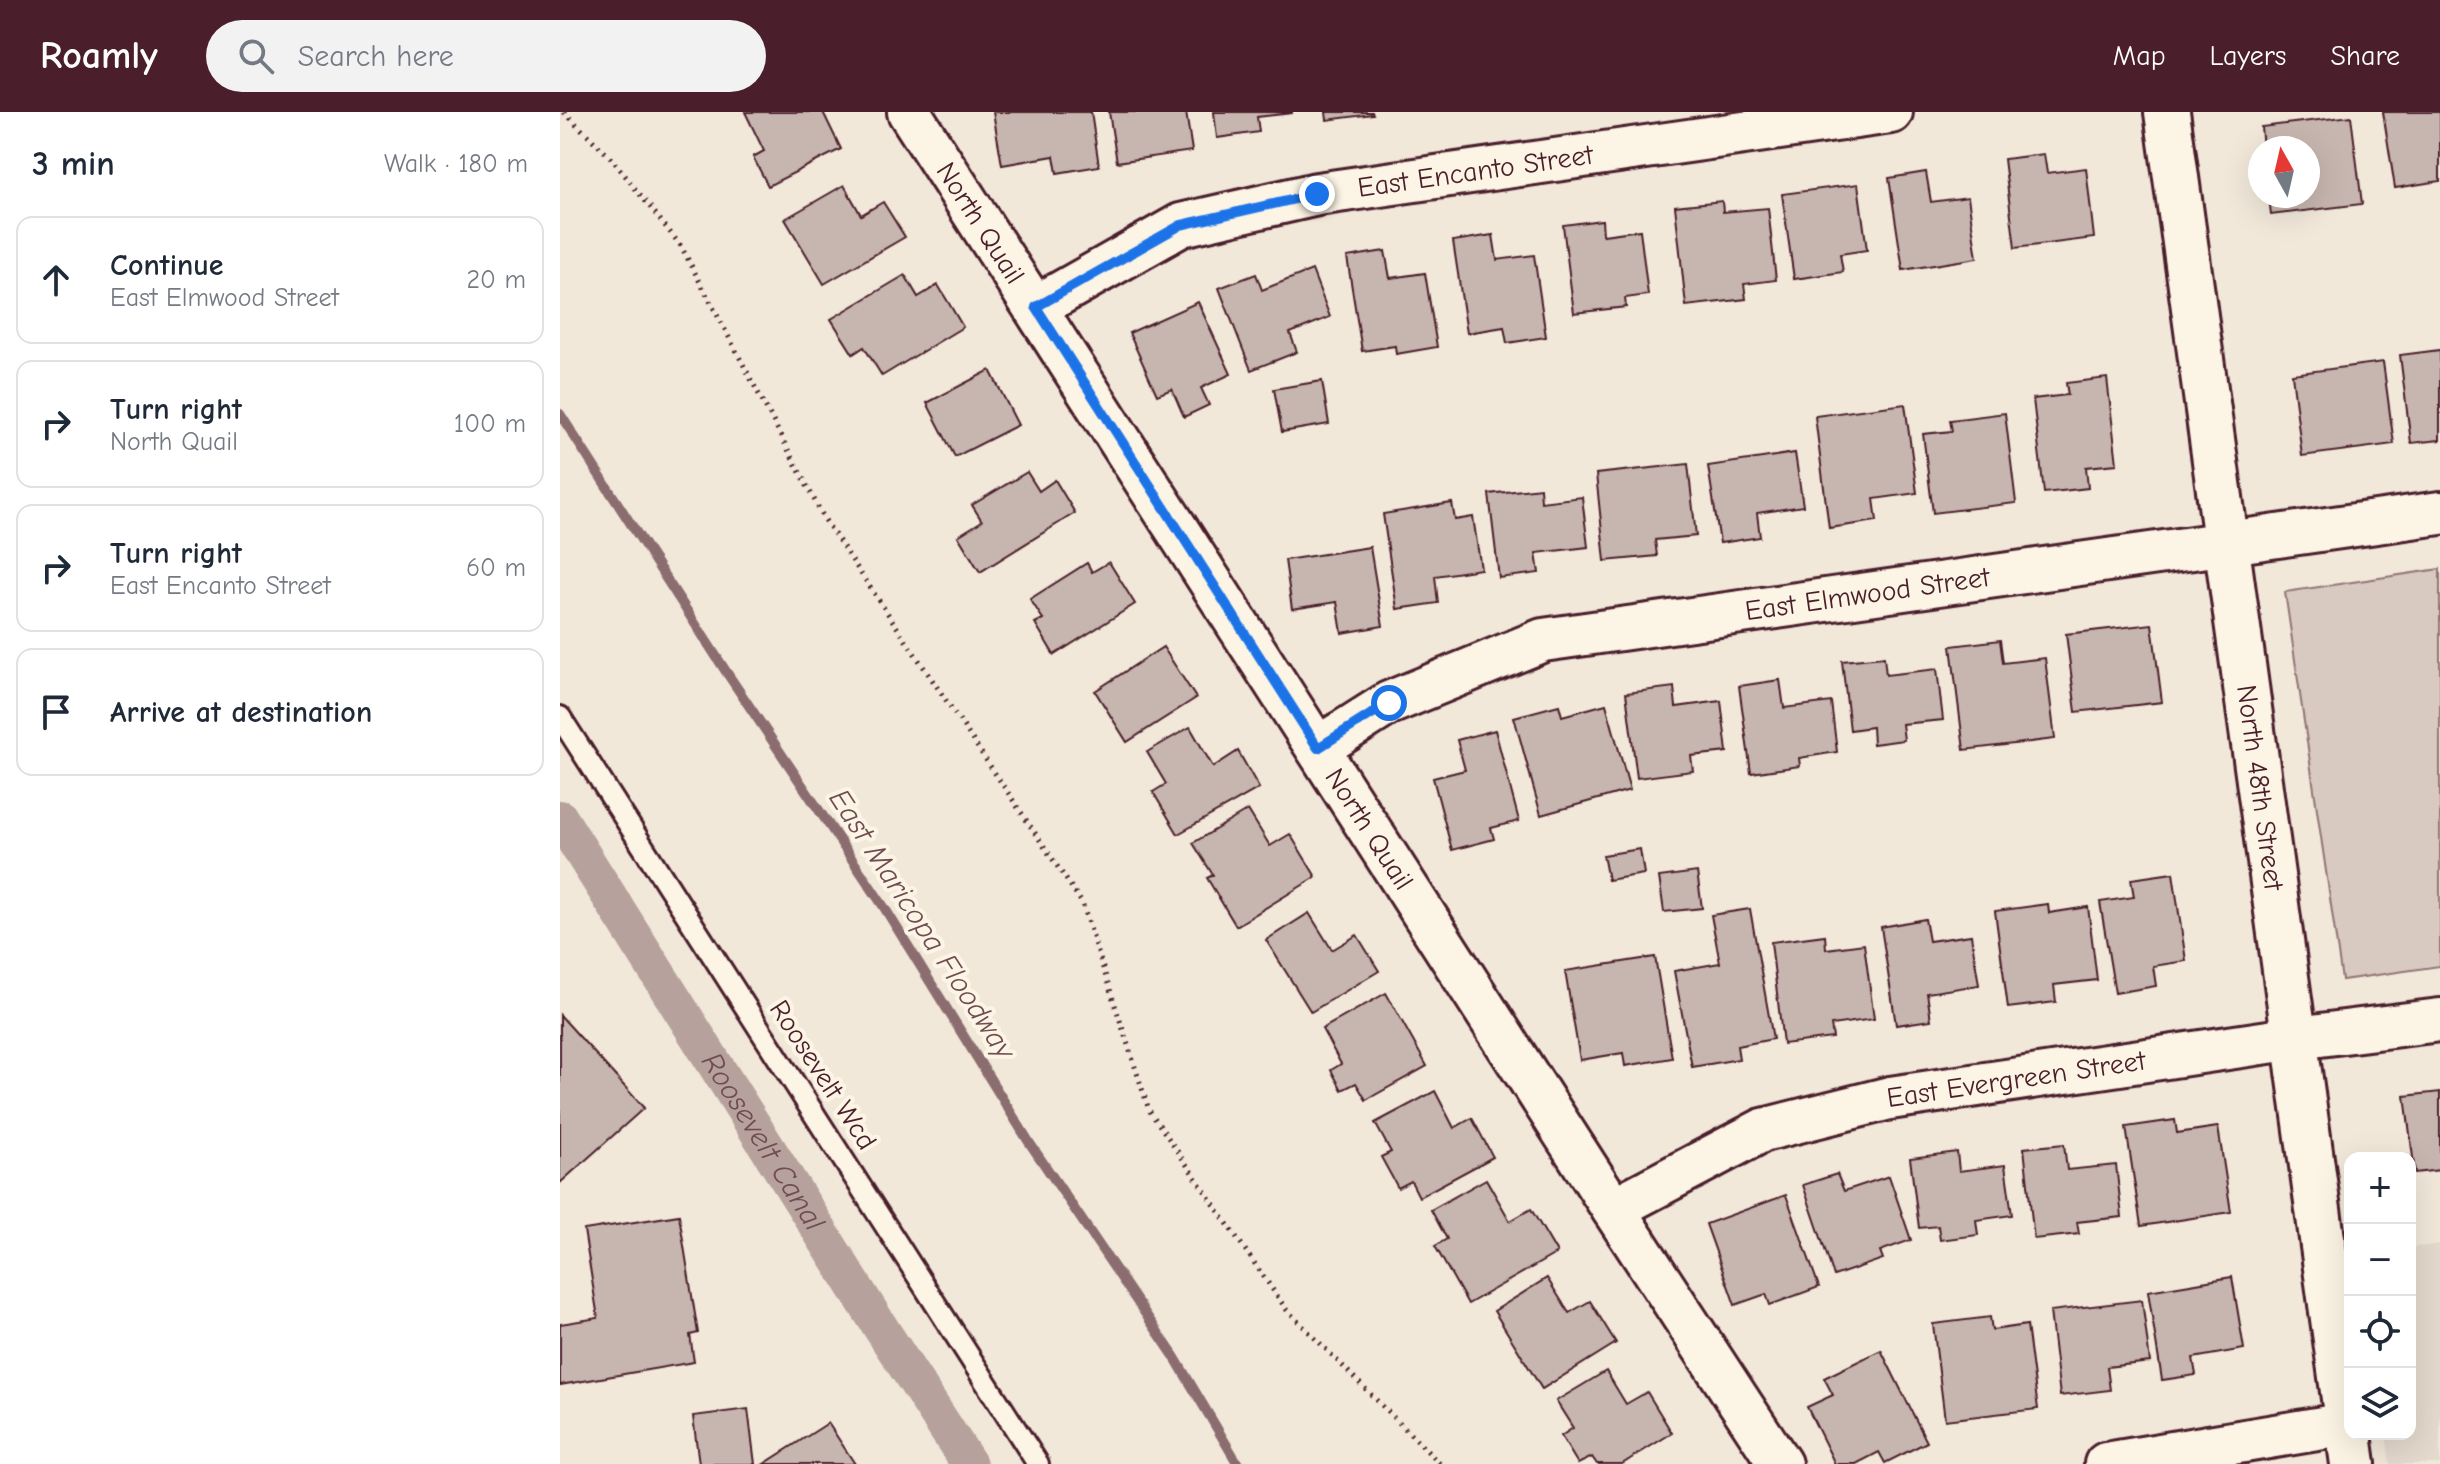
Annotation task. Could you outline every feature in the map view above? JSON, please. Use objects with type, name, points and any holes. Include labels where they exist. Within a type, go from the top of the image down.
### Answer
[{"type":"street","name":"North Quail","points":[[909,112],[1780,1464]]},
{"type":"street","name":"East Encanto Street","points":[[1036,307],[1181,225],[1317,194],[1891,112]]},
{"type":"street","name":"North 48th Street","points":[[2167,112],[2350,1444]]},
{"type":"street","name":"East Elmwood Street","points":[[1318,748],[1389,703],[1543,640],[2440,513]]},
{"type":"street","name":"East Evergreen Street","points":[[1613,1209],[1763,1130],[1890,1098],[2440,1020]]},
{"type":"street","points":[[2106,1464],[2350,1444]]},
{"type":"lane","name":"Roosevelt Wcd","points":[[560,717],[1038,1464]]},
{"type":"path","points":[[564,112],[612,159],[681,246],[825,520],[1082,903],[1149,1110],[1286,1309],[1440,1464]]},
{"type":"shaded area","points":[[2440,569],[2440,966],[2342,980],[2285,592]]},
{"type":"shaded area","points":[[2440,1244],[2440,1464],[2390,1464],[2387,1440],[2416,1440],[2416,1247]]},
{"type":"building","points":[[745,112],[823,112],[841,149],[768,186],[753,157],[764,151]]},
{"type":"building","points":[[993,112],[1091,112],[1099,166],[1057,173],[1054,156],[1002,165]]},
{"type":"building","points":[[1109,112],[1186,112],[1192,151],[1117,162]]},
{"type":"building","points":[[1214,112],[1292,113],[1257,117],[1259,132],[1217,138]]},
{"type":"building","points":[[1326,112],[1372,112],[1373,114],[1327,120]]},
{"type":"building","points":[[2383,112],[2440,112],[2440,181],[2395,188]]},
{"type":"building","points":[[2351,116],[2362,204],[2271,215],[2270,208],[2320,208],[2320,136],[2262,136],[2261,127]]},
{"type":"building","points":[[2044,154],[2047,173],[2086,168],[2094,238],[2015,248],[2004,159]]},
{"type":"building","points":[[1926,172],[1931,202],[1968,197],[1977,258],[1903,270],[1889,178]]},
{"type":"building","points":[[1858,184],[1867,250],[1840,254],[1843,272],[1794,279],[1782,194]]},
{"type":"building","points":[[844,185],[861,215],[883,202],[905,237],[824,284],[785,219]]},
{"type":"building","points":[[1722,201],[1723,212],[1768,208],[1776,280],[1744,284],[1746,299],[1686,306],[1675,206]]},
{"type":"building","points":[[1602,220],[1603,235],[1640,230],[1648,295],[1625,298],[1626,307],[1574,313],[1563,225]]},
{"type":"building","points":[[1493,235],[1497,260],[1534,255],[1546,337],[1507,343],[1504,327],[1467,333],[1453,241]]},
{"type":"building","points":[[1385,251],[1390,278],[1425,273],[1437,347],[1396,354],[1395,346],[1362,351],[1347,257]]},
{"type":"building","points":[[1312,270],[1330,317],[1290,333],[1297,352],[1251,370],[1219,288],[1256,274],[1262,290]]},
{"type":"building","points":[[905,275],[918,297],[938,285],[963,327],[882,376],[864,347],[853,354],[831,319]]},
{"type":"building","points":[[1198,302],[1231,374],[1201,388],[1209,405],[1184,417],[1172,389],[1157,395],[1129,333]]},
{"type":"building","points":[[2440,350],[2440,440],[2411,443],[2400,355]]},
{"type":"building","points":[[2383,362],[2394,444],[2302,456],[2292,374]]},
{"type":"building","points":[[990,370],[1018,425],[955,457],[927,403]]},
{"type":"building","points":[[2107,378],[2117,464],[2086,467],[2088,488],[2044,493],[2033,399],[2068,395],[2066,383]]},
{"type":"building","points":[[1322,381],[1329,424],[1282,432],[1274,389]]},
{"type":"building","points":[[1905,404],[1917,493],[1874,499],[1877,521],[1829,528],[1815,416]]},
{"type":"building","points":[[2005,413],[2016,503],[1933,513],[1923,434],[1952,431],[1950,420]]},
{"type":"building","points":[[1795,453],[1803,506],[1757,513],[1760,537],[1720,543],[1708,466]]},
{"type":"building","points":[[1688,464],[1696,536],[1655,540],[1657,556],[1605,561],[1596,474]]},
{"type":"building","points":[[1027,472],[1039,491],[1055,480],[1075,513],[980,572],[958,536],[982,521],[972,505]]},
{"type":"building","points":[[1540,488],[1541,502],[1582,497],[1588,547],[1536,553],[1539,573],[1499,578],[1489,494]]},
{"type":"building","points":[[1452,503],[1455,520],[1473,517],[1481,569],[1435,576],[1438,603],[1397,609],[1383,514]]},
{"type":"building","points":[[1370,547],[1383,626],[1342,633],[1337,602],[1292,609],[1285,560]]},
{"type":"building","points":[[1109,562],[1135,604],[1054,655],[1035,623],[1043,619],[1030,599],[1087,563],[1092,572]]},
{"type":"building","points":[[2152,624],[2162,702],[2076,712],[2066,634]]},
{"type":"building","points":[[2000,640],[2003,663],[2045,658],[2055,739],[1964,750],[1951,646]]},
{"type":"building","points":[[1163,647],[1196,698],[1127,742],[1095,691]]},
{"type":"building","points":[[1884,657],[1886,675],[1937,669],[1943,720],[1902,724],[1904,740],[1873,744],[1872,727],[1850,730],[1842,661]]},
{"type":"building","points":[[1780,680],[1784,708],[1831,702],[1837,752],[1799,758],[1800,766],[1751,773],[1739,686]]},
{"type":"building","points":[[1674,687],[1676,707],[1721,701],[1727,752],[1691,756],[1693,771],[1637,778],[1626,693]]},
{"type":"building","points":[[1606,704],[1630,790],[1541,815],[1514,717],[1559,705],[1562,716]]},
{"type":"building","points":[[1190,727],[1213,767],[1238,751],[1259,788],[1178,834],[1153,792],[1166,784],[1147,752]]},
{"type":"building","points":[[1495,730],[1519,821],[1491,828],[1494,839],[1452,850],[1433,778],[1465,770],[1457,740]]},
{"type":"building","points":[[1248,810],[1270,846],[1290,834],[1316,877],[1236,926],[1207,878],[1213,875],[1193,843]]},
{"type":"building","points":[[1640,849],[1644,874],[1608,880],[1603,855]]},
{"type":"building","points":[[1697,872],[1702,908],[1664,912],[1659,877]]},
{"type":"building","points":[[2173,873],[2186,961],[2153,966],[2156,986],[2115,993],[2100,902],[2134,897],[2131,879]]},
{"type":"building","points":[[2048,904],[2049,913],[2088,907],[2097,980],[2054,985],[2056,1002],[2008,1008],[1995,911]]},
{"type":"building","points":[[1750,909],[1773,1039],[1737,1046],[1739,1059],[1692,1067],[1674,971],[1720,963],[1711,915]]},
{"type":"building","points":[[1309,913],[1332,950],[1357,935],[1379,971],[1311,1012],[1266,940]]},
{"type":"building","points":[[1925,919],[1929,941],[1971,935],[1979,985],[1927,993],[1931,1020],[1896,1025],[1881,927]]},
{"type":"building","points":[[1825,935],[1826,949],[1864,944],[1874,1019],[1831,1025],[1833,1038],[1783,1044],[1771,942]]},
{"type":"building","points":[[1655,957],[1672,1058],[1625,1066],[1623,1053],[1580,1060],[1565,971]]},
{"type":"building","points":[[1386,993],[1427,1066],[1366,1100],[1356,1083],[1342,1090],[1331,1070],[1341,1064],[1322,1029]]},
{"type":"building","points":[[560,1015],[644,1108],[560,1183]]},
{"type":"building","points":[[1435,1091],[1454,1128],[1472,1118],[1493,1157],[1419,1197],[1411,1181],[1398,1188],[1381,1157],[1391,1152],[1375,1123]]},
{"type":"building","points":[[2440,1092],[2440,1170],[2416,1173],[2416,1152],[2412,1152],[2405,1096]]},
{"type":"building","points":[[2175,1120],[2177,1133],[2218,1127],[2231,1212],[2141,1226],[2126,1127]]},
{"type":"building","points":[[2064,1144],[2067,1170],[2116,1165],[2122,1217],[2077,1222],[2079,1234],[2034,1239],[2024,1148]]},
{"type":"building","points":[[1957,1152],[1959,1171],[2005,1165],[2012,1215],[1976,1220],[1978,1235],[1940,1240],[1938,1226],[1919,1228],[1910,1158]]},
{"type":"building","points":[[1837,1174],[1844,1191],[1889,1176],[1911,1240],[1880,1251],[1883,1259],[1834,1276],[1803,1185]]},
{"type":"building","points":[[1486,1179],[1510,1221],[1531,1209],[1557,1253],[1468,1304],[1435,1246],[1447,1239],[1431,1210]]},
{"type":"building","points":[[1786,1195],[1819,1287],[1770,1305],[1766,1294],[1735,1305],[1706,1224]]},
{"type":"building","points":[[679,1215],[698,1333],[690,1335],[694,1362],[560,1385],[560,1324],[598,1318],[584,1230]]},
{"type":"building","points":[[2232,1277],[2244,1349],[2193,1358],[2196,1375],[2162,1380],[2148,1291]]},
{"type":"building","points":[[1547,1278],[1569,1313],[1590,1301],[1616,1343],[1542,1389],[1494,1311]]},
{"type":"building","points":[[2142,1300],[2150,1362],[2107,1367],[2110,1390],[2060,1396],[2050,1311]]},
{"type":"building","points":[[1990,1317],[1992,1330],[2027,1325],[2038,1409],[1945,1420],[1933,1324]]},
{"type":"building","points":[[1881,1350],[1927,1442],[1885,1463],[1879,1452],[1856,1464],[1835,1464],[1807,1407],[1833,1395],[1824,1378]]},
{"type":"building","points":[[1606,1371],[1626,1404],[1647,1392],[1672,1433],[1622,1464],[1597,1464],[1592,1457],[1578,1464],[1561,1436],[1573,1428],[1556,1401]]},
{"type":"building","points":[[748,1409],[755,1464],[699,1464],[693,1416]]},
{"type":"building","points":[[828,1423],[855,1464],[764,1464]]},
{"type":"waterway","name":"East Maricopa Floodway","points":[[560,414],[725,670],[884,907],[1029,1142],[1174,1356],[1238,1464]]},
{"type":"waterway","name":"Roosevelt Canal","points":[[560,818],[969,1464]]},
{"type":"route","points":[[1317,194],[1181,225],[1036,307],[1318,748],[1389,703]]}]
